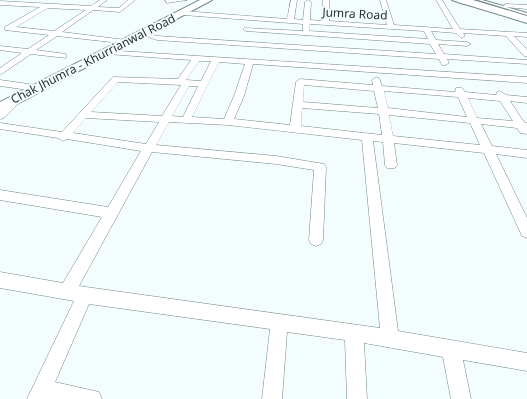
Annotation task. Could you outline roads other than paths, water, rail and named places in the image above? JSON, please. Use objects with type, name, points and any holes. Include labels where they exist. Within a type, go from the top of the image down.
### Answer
[{"type":"highway","points":[[462,0],[527,21]]},
{"type":"highway","points":[[470,0],[527,16]]},
{"type":"main road","name":"Chak Jhumra - Khurrianwal Road","points":[[0,108],[207,0]]},
{"type":"street","points":[[1,4],[10,0]]},
{"type":"street","points":[[0,32],[57,0]]},
{"type":"street","points":[[66,8],[78,0]]},
{"type":"street","points":[[0,72],[58,34],[104,0]]},
{"type":"street","points":[[1,4],[120,10],[132,0]]},
{"type":"street","points":[[168,1],[184,0]]},
{"type":"street","points":[[290,21],[294,0]]},
{"type":"street","points":[[326,0],[326,23]]},
{"type":"street","points":[[383,0],[391,26]]},
{"type":"street","points":[[439,0],[489,78],[524,126],[527,134]]},
{"type":"street","points":[[500,0],[507,7],[527,7]]},
{"type":"street","points":[[303,56],[308,2]]},
{"type":"street","name":"Jumra Road","points":[[183,13],[290,21],[527,34]]},
{"type":"street","points":[[230,61],[252,17]]},
{"type":"street","points":[[366,25],[373,69],[384,111],[391,165]]},
{"type":"street","points":[[8,28],[126,42]]},
{"type":"street","points":[[246,29],[467,44]]},
{"type":"street","points":[[426,29],[443,57],[462,95],[486,149],[527,232]]},
{"type":"street","points":[[507,33],[527,54]]},
{"type":"street","points":[[142,34],[158,38],[238,44],[373,69],[527,80]]},
{"type":"street","points":[[0,48],[63,56]]},
{"type":"street","points":[[107,52],[249,63],[303,56],[370,52],[527,62]]},
{"type":"street","points":[[67,291],[150,148],[196,59]]},
{"type":"street","points":[[186,120],[216,60]]},
{"type":"street","points":[[228,122],[239,96],[249,63]]},
{"type":"street","points":[[62,136],[84,115],[116,79],[204,84]]},
{"type":"street","points":[[295,130],[299,105],[300,82],[527,100]]},
{"type":"street","points":[[0,83],[36,88]]},
{"type":"street","points":[[0,116],[19,98]]},
{"type":"street","points":[[299,105],[384,111],[524,126]]},
{"type":"street","points":[[84,115],[228,122],[527,154]]},
{"type":"street","points":[[0,126],[150,148],[276,160],[320,167],[316,240]]},
{"type":"street","points":[[367,137],[390,339]]},
{"type":"street","points":[[0,195],[112,213]]},
{"type":"street","points":[[0,280],[85,294],[354,332],[527,362]]},
{"type":"street","points":[[85,294],[39,394],[92,399]]},
{"type":"street","points":[[272,399],[279,322]]},
{"type":"street","points":[[354,332],[357,399]]},
{"type":"street","points":[[451,349],[461,399]]},
{"type":"lane","points":[[453,0],[527,21]]},
{"type":"lane","points":[[479,0],[507,7],[527,16]]}]
